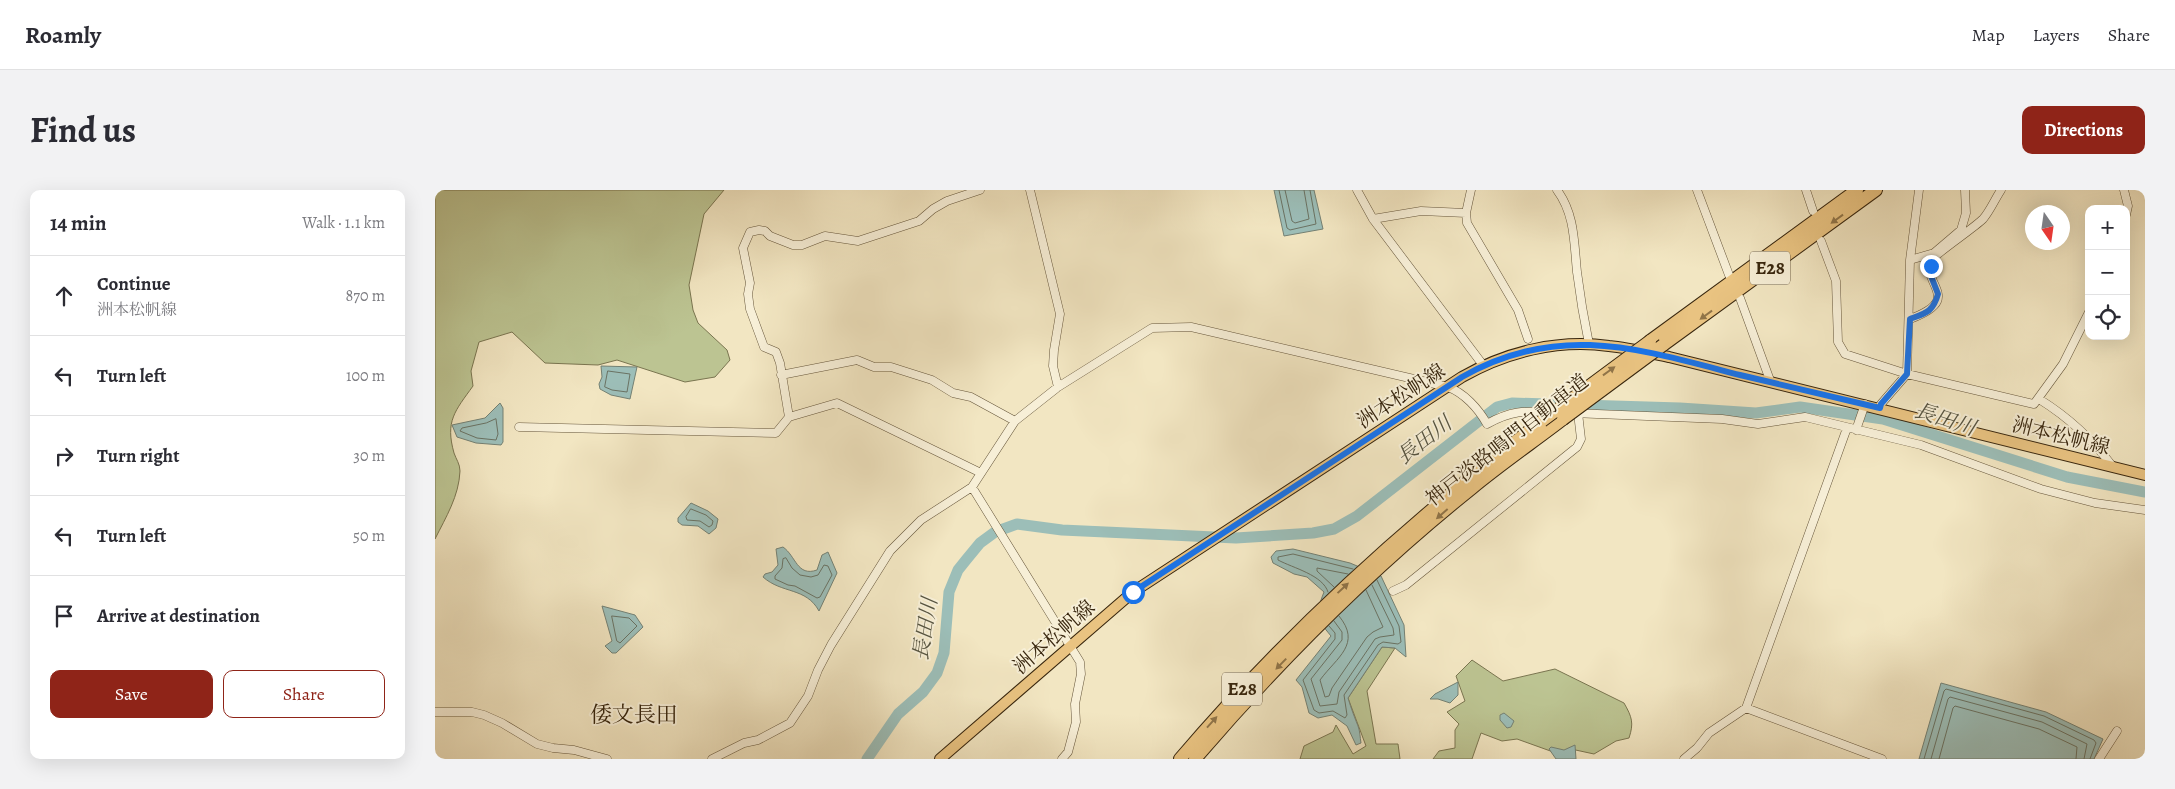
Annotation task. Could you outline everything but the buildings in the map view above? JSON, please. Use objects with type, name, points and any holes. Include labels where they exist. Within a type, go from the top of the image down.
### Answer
[{"type":"highway","name":"神戸淡路鳴門自動車道","points":[[1180,759],[1216,717],[1467,479],[1541,421],[1857,190]]},
{"type":"highway","name":"神戸淡路鳴門自動車道","points":[[1384,556],[1563,419],[1876,190]]},
{"type":"highway","name":"神戸淡路鳴門自動車道","points":[[1195,759],[1311,625]]},
{"type":"main road","name":"洲本松帆線","points":[[940,759],[1133,592],[1483,365],[1510,354],[1531,349],[1589,344],[1608,345],[1669,357],[1865,404],[2145,475]]},
{"type":"street","points":[[789,417],[780,363],[776,352],[764,347],[750,309],[748,294],[750,283],[743,248],[750,232],[765,231],[770,236],[793,245],[825,236],[858,241],[919,221],[933,209],[947,201],[980,190]]},
{"type":"street","points":[[1030,190],[1061,314],[1053,366],[1058,387]]},
{"type":"street","points":[[1357,190],[1373,219],[1483,365]]},
{"type":"street","points":[[1471,190],[1466,213],[1467,223],[1519,310],[1528,339]]},
{"type":"street","points":[[1557,190],[1565,200],[1573,232],[1577,271],[1589,344]]},
{"type":"street","points":[[1697,190],[1729,275]]},
{"type":"street","points":[[1806,190],[1813,211]]},
{"type":"street","points":[[1880,408],[1881,404],[1907,374],[1910,319],[1910,260],[1919,190]]},
{"type":"street","points":[[1910,260],[1934,253],[1961,230],[1966,213],[1965,190]]},
{"type":"street","points":[[1910,319],[1925,314],[1934,307],[1938,294],[1931,276],[1933,258],[1985,217],[2001,190]]},
{"type":"street","points":[[2124,190],[2128,205]]},
{"type":"street","points":[[1373,219],[1421,211],[1466,213]]},
{"type":"street","points":[[1821,241],[1836,281],[1838,342],[1845,354],[1907,374],[2034,404],[2063,364],[2085,320]]},
{"type":"street","points":[[1740,298],[1771,382]]},
{"type":"street","points":[[712,759],[744,743],[758,740],[790,723],[808,696],[818,670],[831,645],[890,551],[921,520],[972,486],[1015,421],[1058,387],[1152,328],[1181,326],[1448,387],[1457,390],[1481,412],[1487,424],[1505,414],[1532,411],[1722,419],[1758,424],[1805,417],[1921,445],[2041,489],[2095,504],[2145,510]]},
{"type":"street","points":[[781,375],[857,360],[874,367],[891,367],[932,380],[953,393],[971,397],[1015,421]]},
{"type":"street","points":[[2039,399],[2058,411],[2099,448],[2113,468]]},
{"type":"street","points":[[519,427],[776,433],[789,417],[837,404],[981,473]]},
{"type":"street","points":[[1855,430],[1865,404]]},
{"type":"street","points":[[1393,592],[1406,585],[1577,448],[1581,439],[1578,413]]},
{"type":"street","points":[[1684,759],[1697,748],[1709,733],[1746,708],[1847,428]]},
{"type":"street","points":[[972,486],[1080,662],[1081,674],[1075,704],[1076,722],[1067,752],[1062,759]]},
{"type":"street","points":[[1746,708],[1883,759]]},
{"type":"street","points":[[435,712],[472,712],[484,715],[502,723],[537,744],[574,750],[607,759]]},
{"type":"street","points":[[2099,759],[2117,731]]},
{"type":"green space","points":[[435,190],[724,190],[704,214],[689,285],[693,310],[698,323],[727,350],[730,360],[715,377],[685,382],[617,360],[598,365],[545,363],[512,332],[479,342],[471,371],[473,386],[461,403],[451,424],[451,442],[460,468],[457,489],[435,539]]},
{"type":"green space","points":[[1382,647],[1395,648],[1367,691],[1376,744],[1398,744],[1400,759],[1300,759],[1304,746],[1333,732],[1336,725],[1353,754],[1366,746],[1348,698]]},
{"type":"green space","points":[[1472,660],[1503,681],[1555,669],[1624,703],[1631,720],[1629,738],[1616,741],[1594,754],[1571,749],[1556,753],[1517,739],[1502,741],[1481,733],[1472,759],[1433,759],[1439,751],[1455,748],[1455,730],[1459,724],[1447,712],[1465,701],[1456,676]]},
{"type":"water","points":[[1274,190],[1314,190],[1323,229],[1284,236]]},
{"type":"water","points":[[601,366],[637,367],[630,399],[611,395],[600,389]]},
{"type":"water","points":[[500,403],[503,408],[503,442],[501,445],[476,443],[457,437],[452,425],[485,418]]},
{"type":"water","points":[[691,503],[708,511],[718,519],[716,528],[709,534],[698,526],[682,525],[678,522],[678,518]]},
{"type":"water","points":[[783,547],[805,571],[817,570],[822,555],[828,552],[837,573],[819,611],[814,603],[801,594],[778,586],[763,577],[765,574],[772,572],[778,565],[776,549]]},
{"type":"water","points":[[1293,549],[1350,563],[1381,576],[1404,625],[1406,657],[1395,648],[1382,647],[1348,698],[1360,732],[1361,743],[1356,745],[1347,726],[1332,715],[1318,718],[1309,713],[1302,687],[1296,680],[1331,636],[1322,625],[1318,611],[1324,592],[1307,577],[1294,574],[1273,563],[1271,557],[1276,551]]},
{"type":"water","points":[[602,606],[635,615],[643,627],[616,653],[612,653],[605,646],[612,641]]},
{"type":"water","points":[[1458,682],[1458,695],[1450,703],[1438,699],[1430,699],[1435,694]]},
{"type":"water","points":[[1941,683],[2046,712],[2103,739],[2094,759],[1919,759]]},
{"type":"water","points":[[1504,713],[1514,721],[1511,727],[1507,728],[1500,720],[1500,715]]},
{"type":"water","points":[[1575,745],[1576,759],[1556,759],[1549,749],[1551,747],[1564,750]]},
{"type":"waterway","name":"長田川","points":[[867,759],[898,714],[923,692],[937,673],[944,653],[949,592],[958,570],[980,543],[995,532],[1017,524],[1062,530],[1236,538],[1313,533],[1334,529],[1357,516],[1497,407],[1512,403],[1680,408],[1756,413],[1800,407],[1883,419],[2067,477],[2145,492]]},
{"type":"district","name":"倭文長田","points":[[634,715]]},
{"type":"route","points":[[1133,592],[1462,377],[1483,365],[1510,354],[1531,349],[1559,346],[1608,345],[1669,357],[1880,408],[1881,404],[1907,374],[1910,319],[1925,314],[1934,307],[1938,294],[1931,276],[1931,266]]}]
